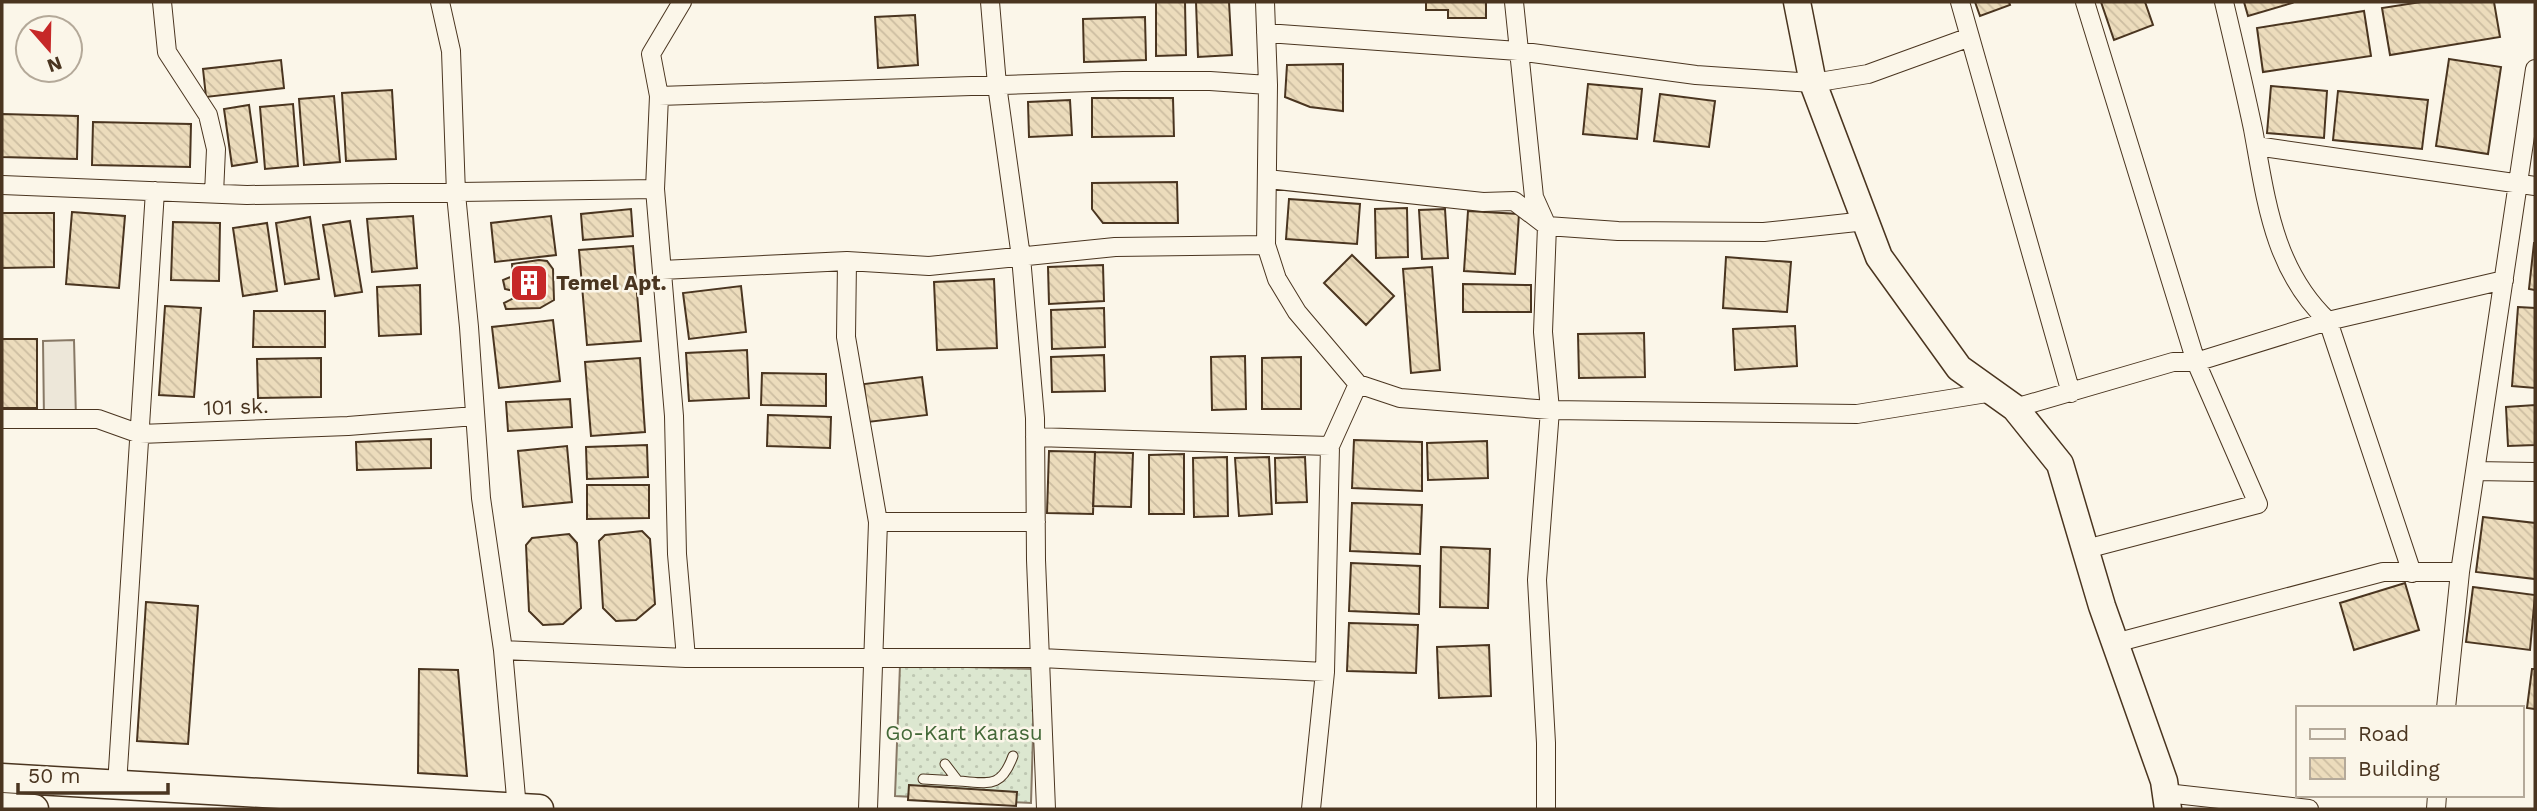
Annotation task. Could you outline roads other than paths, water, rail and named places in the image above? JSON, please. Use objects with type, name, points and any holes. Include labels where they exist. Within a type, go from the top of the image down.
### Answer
[{"type":"main road","points":[[2,778],[524,809]]},
{"type":"main road","points":[[2,807],[34,809]]},
{"type":"street","points":[[162,2],[167,52],[208,115],[216,149],[214,194]]},
{"type":"street","points":[[440,2],[451,51],[456,194],[481,498],[524,809]]},
{"type":"street","points":[[682,2],[651,54],[659,96],[654,189],[674,416],[677,554],[686,658]]},
{"type":"street","points":[[990,2],[997,86],[1021,257],[1035,437],[1046,809]]},
{"type":"street","points":[[1265,2],[1268,85],[1266,245],[1277,279],[1297,312],[1358,384],[1400,398],[1550,410],[1857,414],[1993,392]]},
{"type":"street","points":[[1514,2],[1534,197],[1548,226],[1543,332],[1550,410],[1537,580],[1546,743],[1546,809]]},
{"type":"street","points":[[1797,2],[1813,83],[1879,257],[1918,315],[1959,368],[2015,408],[2060,464],[2167,801],[2309,809]]},
{"type":"street","points":[[1960,2],[2071,393]]},
{"type":"street","points":[[2085,2],[2196,362],[2258,504],[2086,549]]},
{"type":"street","points":[[2224,2],[2256,146],[2266,210],[2287,263],[2311,304],[2328,321],[2412,573]]},
{"type":"street","points":[[1266,33],[1518,51],[1696,75],[1813,83],[1868,74],[1970,37]]},
{"type":"street","points":[[2446,706],[2460,572],[2504,280],[2527,185],[2535,69]]},
{"type":"street","points":[[659,96],[1123,81],[1210,81],[1268,85]]},
{"type":"street","points":[[2256,146],[2527,185]]},
{"type":"street","points":[[1267,179],[1483,202],[1514,201],[1548,226],[1618,231],[1764,232],[1866,221]]},
{"type":"street","points":[[2,185],[214,194],[456,194],[654,189]]},
{"type":"street","points":[[117,785],[155,191]]},
{"type":"street","points":[[662,270],[847,261],[929,266],[1115,247],[1266,245]]},
{"type":"street","points":[[847,261],[846,337],[877,522],[868,809]]},
{"type":"street","points":[[2015,408],[2173,362],[2196,362],[2328,321],[2504,280]]},
{"type":"street","points":[[1311,809],[1325,672],[1330,446],[1358,384]]},
{"type":"street","name":"101 sk.","points":[[2,419],[98,419],[140,434],[348,426],[475,416]]},
{"type":"street","points":[[1035,437],[1330,446]]},
{"type":"street","points":[[2475,471],[2535,472]]},
{"type":"street","points":[[877,522],[1036,522]]},
{"type":"street","points":[[2115,643],[2383,572],[2460,572]]},
{"type":"street","points":[[503,650],[686,658],[1041,659],[1325,672]]},
{"type":"lane","points":[[923,779],[993,784],[1007,774],[1013,756]]},
{"type":"lane","points":[[945,764],[958,781]]},
{"type":"place","name":"Temel Apt.","points":[[529,283]]},
{"type":"park label","name":"Go-Kart Karasu","points":[[964,733]]}]
